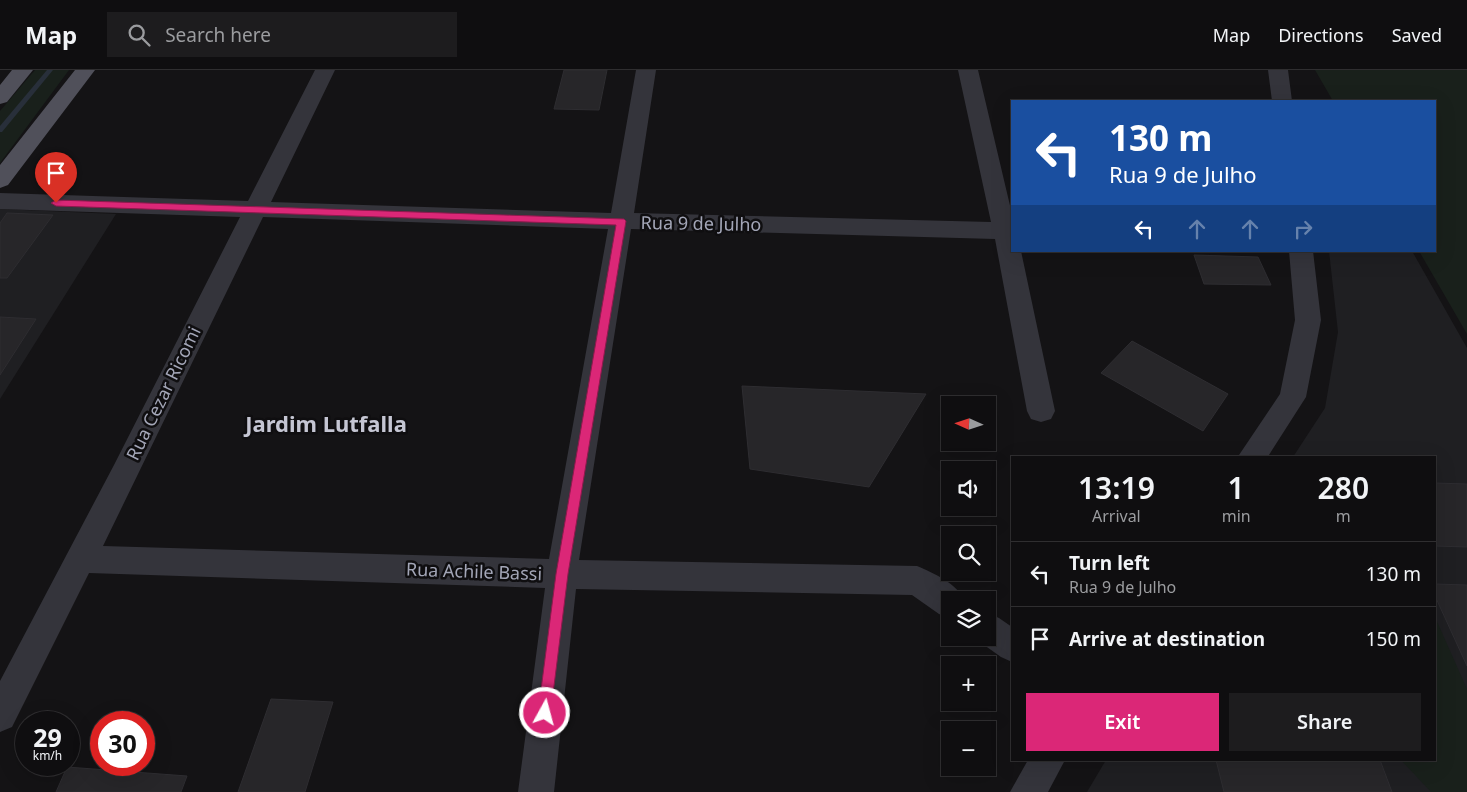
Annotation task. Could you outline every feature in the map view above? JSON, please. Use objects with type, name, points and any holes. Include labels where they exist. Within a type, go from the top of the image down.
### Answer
[{"type":"main road","points":[[0,98],[24,70]]},
{"type":"main road","points":[[0,180],[85,70]]},
{"type":"street","name":"Rua Cezar Ricomi","points":[[0,715],[82,559],[325,70]]},
{"type":"street","points":[[536,792],[562,574],[646,70]]},
{"type":"street","points":[[968,70],[1009,231]]},
{"type":"street","points":[[1278,70],[1282,100]]},
{"type":"street","name":"Rua 9 de Julho","points":[[0,201],[621,221],[1009,231]]},
{"type":"street","points":[[1013,252],[1041,411]]},
{"type":"street","points":[[1252,456],[1293,398],[1308,320],[1302,252]]},
{"type":"street","name":"Rua Achile Bassi","points":[[82,559],[562,574],[917,580],[941,597]]},
{"type":"street","points":[[996,635],[1011,645]]},
{"type":"street","points":[[1028,792],[1047,761]]},
{"type":"shaded area","points":[[35,70],[69,70],[0,163],[0,111]]},
{"type":"shaded area","points":[[1315,70],[1467,70],[1467,334],[1420,252],[1436,252],[1436,100],[1332,100]]},
{"type":"shaded area","points":[[0,209],[116,214],[0,399]]},
{"type":"shaded area","points":[[1329,252],[1413,252],[1467,348],[1467,792],[1087,792],[1105,761],[1436,761],[1436,456],[1294,456],[1325,408],[1338,332]]},
{"type":"shaded area","points":[[1436,619],[1467,689],[1467,792],[1431,792],[1402,761],[1436,761]]},
{"type":"building","points":[[564,70],[607,70],[599,110],[554,109]]},
{"type":"building","points":[[7,213],[53,215],[7,278],[0,278],[0,223]]},
{"type":"building","points":[[1194,255],[1258,257],[1271,285],[1204,284]]},
{"type":"building","points":[[0,317],[36,319],[0,375]]},
{"type":"building","points":[[1132,341],[1228,394],[1203,431],[1101,373]]},
{"type":"building","points":[[742,386],[926,394],[869,487],[750,469]]},
{"type":"building","points":[[1436,483],[1467,484],[1467,547],[1436,546]]},
{"type":"building","points":[[1436,584],[1467,585],[1467,666],[1436,598]]},
{"type":"building","points":[[271,699],[333,702],[305,792],[238,792]]},
{"type":"building","points":[[1216,761],[1380,761],[1392,792],[1224,792]]},
{"type":"building","points":[[80,768],[90,769],[90,776],[155,776],[155,774],[187,776],[181,792],[56,792],[63,776],[80,776]]},
{"type":"waterway","points":[[0,130],[50,70]]},
{"type":"district","name":"Jardim Lutfalla","points":[[326,423]]},
{"type":"route","points":[[56,203],[621,221],[562,574],[545,713]]}]
